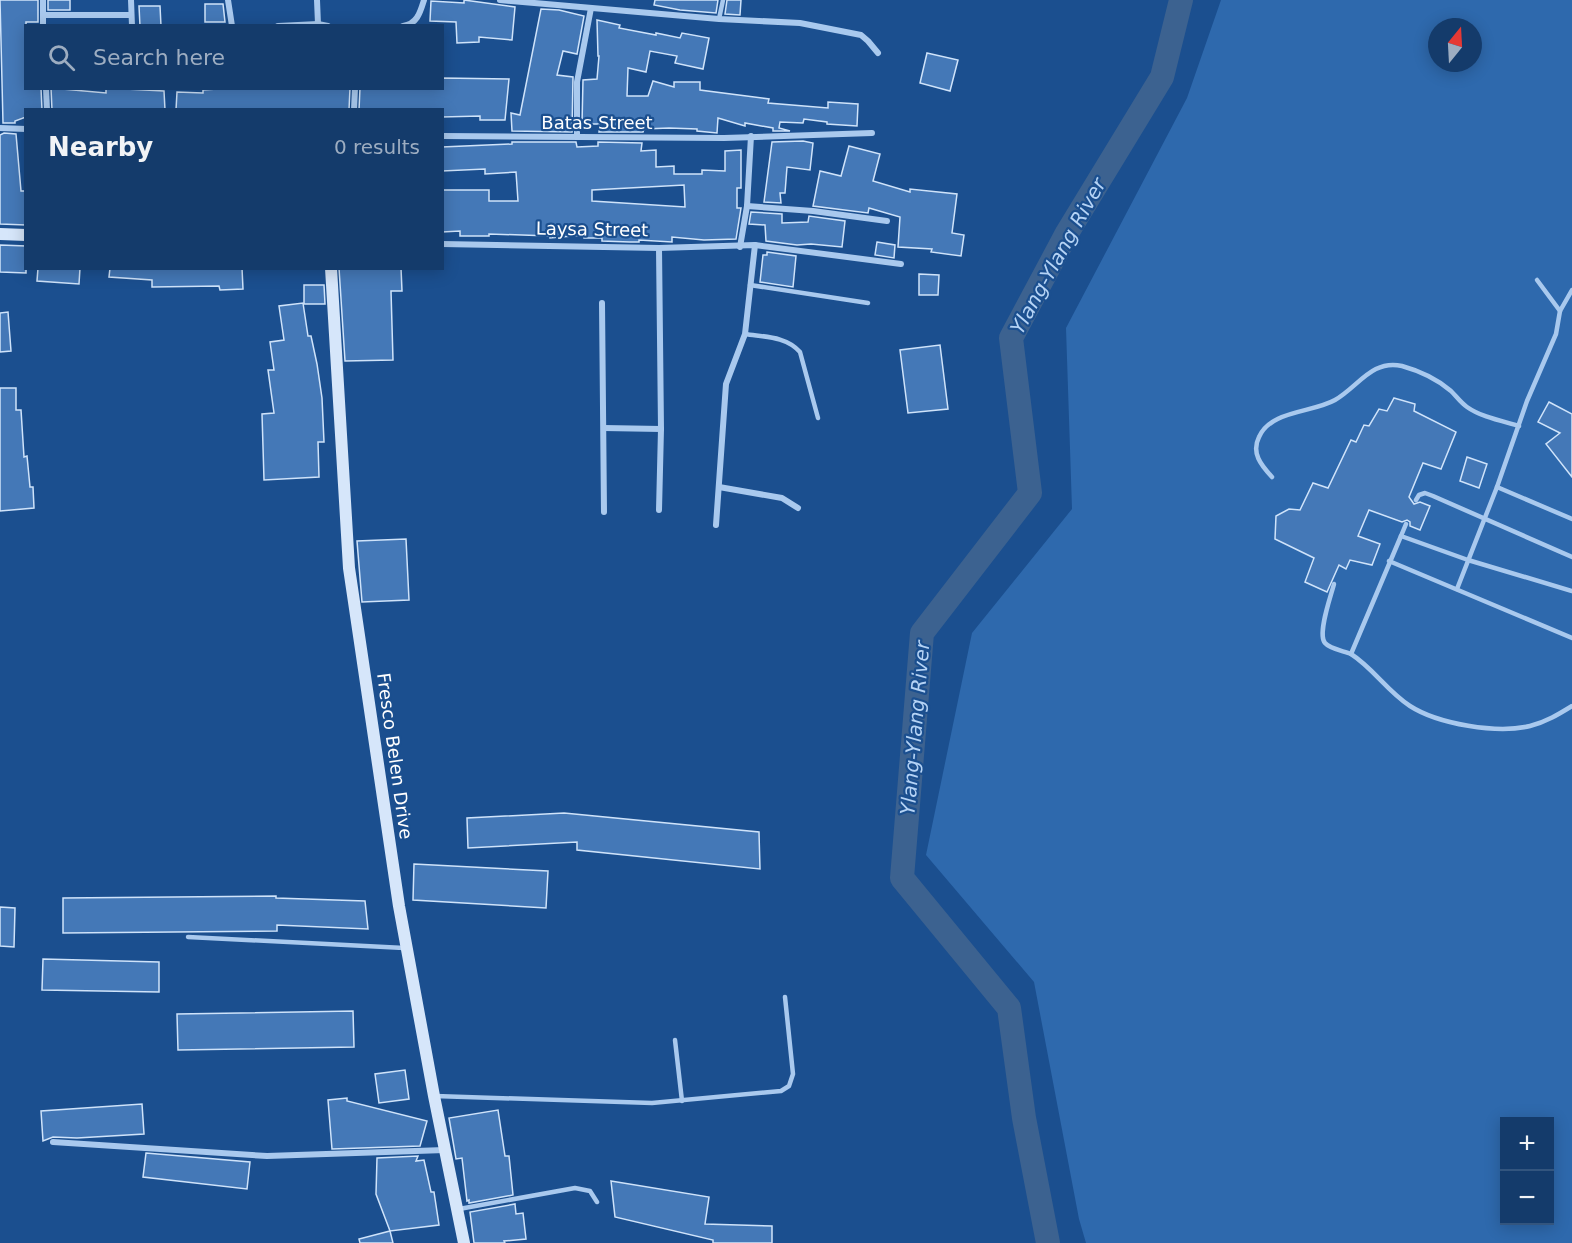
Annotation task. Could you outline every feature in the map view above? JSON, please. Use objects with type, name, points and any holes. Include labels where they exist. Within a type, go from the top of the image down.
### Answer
[{"type":"street","points":[[43,0],[43,24]]},
{"type":"street","points":[[131,0],[132,24]]},
{"type":"street","points":[[228,0],[232,24]]},
{"type":"street","points":[[317,0],[318,24]]},
{"type":"street","points":[[411,24],[416,20],[424,0]]},
{"type":"street","points":[[500,0],[719,19],[800,23],[846,30],[861,35],[878,53]]},
{"type":"street","points":[[577,137],[577,82],[591,8]]},
{"type":"street","points":[[43,15],[131,15]]},
{"type":"street","points":[[46,90],[47,108]]},
{"type":"street","points":[[354,108],[355,90]]},
{"type":"street","points":[[0,128],[24,129]]},
{"type":"street","name":"Batas Street","points":[[444,136],[724,138],[872,132]]},
{"type":"street","points":[[740,246],[747,206],[751,136]]},
{"type":"street","points":[[747,206],[813,211],[887,221]]},
{"type":"street","points":[[0,234],[24,235]]},
{"type":"street","name":"Laysa Street","points":[[444,244],[659,248],[755,245],[901,264]]},
{"type":"street","points":[[716,525],[726,384],[745,334],[755,245]]},
{"type":"street","points":[[659,248],[661,429],[659,510]]},
{"type":"street","name":"Fresco Belen Drive","points":[[331,270],[349,568],[407,948],[464,1243]]},
{"type":"street","points":[[602,303],[604,512]]},
{"type":"street","points":[[604,428],[661,429]]},
{"type":"street","points":[[720,487],[782,498],[798,507]]},
{"type":"street","points":[[53,1142],[267,1156],[445,1149]]},
{"type":"lane","points":[[719,19],[723,0]]},
{"type":"lane","points":[[1537,280],[1560,311]]},
{"type":"lane","points":[[750,285],[868,303]]},
{"type":"lane","points":[[1457,589],[1497,487],[1527,401],[1556,334],[1560,311],[1572,290]]},
{"type":"lane","points":[[745,334],[781,339],[793,345],[800,352],[818,418]]},
{"type":"lane","points":[[1272,477],[1256,455],[1256,443],[1266,425],[1278,418],[1323,406],[1337,399],[1369,372],[1387,365],[1401,366],[1431,376],[1467,407],[1519,426]]},
{"type":"lane","points":[[1497,487],[1572,519]]},
{"type":"lane","points":[[1416,500],[1419,495],[1425,493],[1572,557]]},
{"type":"lane","points":[[1351,654],[1406,524]]},
{"type":"lane","points":[[1401,536],[1468,560],[1572,591]]},
{"type":"lane","points":[[1389,561],[1572,638]]},
{"type":"lane","points":[[1334,584],[1322,630],[1323,640],[1327,645],[1351,654],[1364,662],[1381,682],[1411,707],[1448,721],[1493,729],[1528,726],[1546,721],[1572,706]]},
{"type":"lane","points":[[188,937],[407,948]]},
{"type":"lane","points":[[434,1096],[652,1102],[781,1091],[789,1086],[794,1074],[784,997]]},
{"type":"lane","points":[[675,1040],[682,1101]]},
{"type":"lane","points":[[456,1209],[575,1188],[590,1191],[597,1202]]},
{"type":"shaded area","points":[[1221,0],[1572,0],[1572,1243],[1086,1243],[1079,1219],[1034,982],[926,855],[972,633],[1072,509],[1066,328],[1187,98]]},
{"type":"building","points":[[0,0],[38,0],[38,22],[24,24],[24,90],[41,90],[42,108],[24,108],[24,118],[15,123],[3,123]]},
{"type":"building","points":[[48,0],[70,0],[70,10],[48,10]]},
{"type":"building","points":[[464,0],[515,7],[512,40],[479,37],[479,42],[457,43],[456,22],[430,21],[431,1],[464,3]]},
{"type":"building","points":[[655,0],[718,0],[716,13],[654,5]]},
{"type":"building","points":[[727,0],[741,0],[740,15],[725,14]]},
{"type":"building","points":[[205,4],[223,4],[225,22],[205,22]]},
{"type":"building","points":[[139,6],[160,6],[161,24],[140,24]]},
{"type":"building","points":[[541,9],[559,10],[584,16],[577,54],[563,51],[557,75],[573,77],[572,132],[512,131],[511,113],[520,115]]},
{"type":"building","points":[[597,20],[620,25],[619,28],[656,35],[656,33],[680,38],[682,33],[709,38],[703,69],[675,63],[677,56],[650,51],[646,72],[628,68],[627,96],[648,96],[653,81],[674,87],[674,82],[700,82],[700,90],[769,99],[768,103],[828,108],[828,102],[858,104],[857,126],[827,124],[827,122],[804,119],[803,123],[780,122],[779,128],[790,131],[773,131],[773,128],[745,123],[745,126],[718,118],[717,133],[697,131],[697,129],[669,128],[644,129],[643,132],[599,132],[600,124],[582,124],[583,80],[597,79],[599,56]]},
{"type":"building","points":[[927,53],[958,60],[950,91],[920,83]]},
{"type":"building","points":[[444,78],[509,79],[505,120],[480,120],[480,116],[444,117],[444,108],[359,108],[360,90],[444,90]]},
{"type":"building","points":[[51,90],[106,93],[106,90],[164,91],[165,108],[52,108]]},
{"type":"building","points":[[203,90],[350,90],[349,108],[176,108],[177,92],[203,93]]},
{"type":"building","points":[[16,134],[21,191],[24,191],[24,225],[0,224],[0,135]]},
{"type":"building","points":[[512,142],[576,142],[577,147],[598,146],[598,142],[642,143],[641,151],[656,150],[656,167],[674,166],[674,174],[702,174],[702,170],[725,171],[725,151],[741,150],[741,188],[737,188],[737,208],[741,208],[736,239],[704,240],[672,237],[672,242],[639,240],[639,242],[630,242],[602,241],[602,238],[584,238],[584,235],[550,238],[550,236],[489,234],[489,236],[460,236],[460,231],[444,232],[444,190],[489,190],[489,201],[518,201],[516,172],[485,174],[485,169],[444,171],[444,147],[512,144]],"holes":[[[684,185],[685,207],[592,201],[592,190]]]},
{"type":"building","points":[[772,142],[813,143],[810,170],[787,167],[785,193],[780,193],[781,203],[764,202]]},
{"type":"building","points":[[849,146],[880,154],[873,181],[910,192],[910,189],[957,194],[952,233],[964,235],[961,256],[931,252],[932,249],[898,247],[900,217],[869,208],[868,213],[813,206],[820,171],[841,176]]},
{"type":"building","points":[[751,212],[782,214],[782,223],[808,222],[809,216],[845,221],[842,247],[766,241],[765,225],[749,224]]},
{"type":"building","points":[[877,242],[895,245],[894,258],[875,255]]},
{"type":"building","points":[[0,245],[24,246],[26,273],[0,272]]},
{"type":"building","points":[[767,252],[796,256],[793,287],[760,282],[763,255],[767,255]]},
{"type":"building","points":[[38,270],[80,270],[79,284],[37,281]]},
{"type":"building","points":[[110,270],[242,270],[243,289],[220,290],[219,286],[152,287],[152,280],[109,277]]},
{"type":"building","points":[[339,270],[401,270],[402,291],[391,291],[393,360],[345,361]]},
{"type":"building","points":[[919,274],[939,275],[938,295],[919,295]]},
{"type":"building","points":[[304,285],[324,285],[325,304],[304,304]]},
{"type":"building","points":[[303,303],[322,398],[324,442],[318,442],[319,477],[264,480],[262,414],[274,413],[268,370],[274,370],[270,342],[284,340],[279,306]]},
{"type":"building","points":[[8,312],[11,351],[0,352],[0,313]]},
{"type":"building","points":[[940,345],[948,409],[908,413],[900,350]]},
{"type":"building","points":[[0,388],[16,388],[16,410],[21,410],[24,457],[27,456],[30,487],[33,487],[34,508],[0,511]]},
{"type":"building","points":[[1394,398],[1415,404],[1414,411],[1456,432],[1441,469],[1423,463],[1409,497],[1414,504],[1420,502],[1430,506],[1420,530],[1410,526],[1407,520],[1402,522],[1369,510],[1358,536],[1380,544],[1372,565],[1350,560],[1346,569],[1339,565],[1327,592],[1305,582],[1314,558],[1275,539],[1276,516],[1289,509],[1300,510],[1313,483],[1328,488],[1351,440],[1356,442],[1364,425],[1369,426],[1379,409],[1387,411]]},
{"type":"building","points":[[1549,402],[1572,414],[1572,477],[1546,444],[1560,433],[1538,422]]},
{"type":"building","points":[[1467,457],[1487,464],[1479,488],[1460,481]]},
{"type":"building","points":[[406,539],[409,600],[362,602],[357,541]]},
{"type":"building","points":[[564,813],[759,832],[760,869],[577,850],[577,842],[468,848],[467,818]]},
{"type":"building","points":[[414,864],[548,871],[546,908],[413,900]]},
{"type":"building","points":[[276,896],[276,898],[365,901],[368,929],[277,925],[277,931],[63,933],[63,898]]},
{"type":"building","points":[[0,907],[15,908],[14,947],[0,946]]},
{"type":"building","points":[[43,959],[159,962],[159,992],[42,990]]},
{"type":"building","points":[[353,1011],[354,1047],[178,1050],[177,1014]]},
{"type":"building","points":[[405,1070],[409,1099],[379,1103],[375,1074]]},
{"type":"building","points":[[347,1098],[347,1101],[427,1121],[420,1146],[332,1149],[328,1100]]},
{"type":"building","points":[[142,1104],[144,1134],[53,1137],[43,1141],[41,1111]]},
{"type":"building","points":[[498,1110],[505,1156],[509,1156],[513,1195],[469,1203],[462,1158],[456,1159],[449,1118]]},
{"type":"building","points":[[146,1153],[250,1162],[247,1189],[143,1177]]},
{"type":"building","points":[[418,1156],[416,1161],[424,1160],[431,1192],[434,1192],[439,1225],[390,1231],[376,1194],[377,1158]]},
{"type":"building","points":[[611,1181],[709,1197],[705,1224],[772,1226],[772,1243],[713,1243],[713,1240],[615,1217]]},
{"type":"building","points":[[515,1204],[516,1214],[523,1213],[526,1239],[504,1241],[505,1243],[474,1243],[470,1212]]},
{"type":"building","points":[[390,1231],[393,1243],[360,1243],[359,1239]]},
{"type":"waterway","name":"Ylang-Ylang River","points":[[1048,1243],[1024,1118],[1009,1008],[902,878],[922,633],[1030,493],[1011,338],[1067,233],[1162,77],[1181,0]]}]
